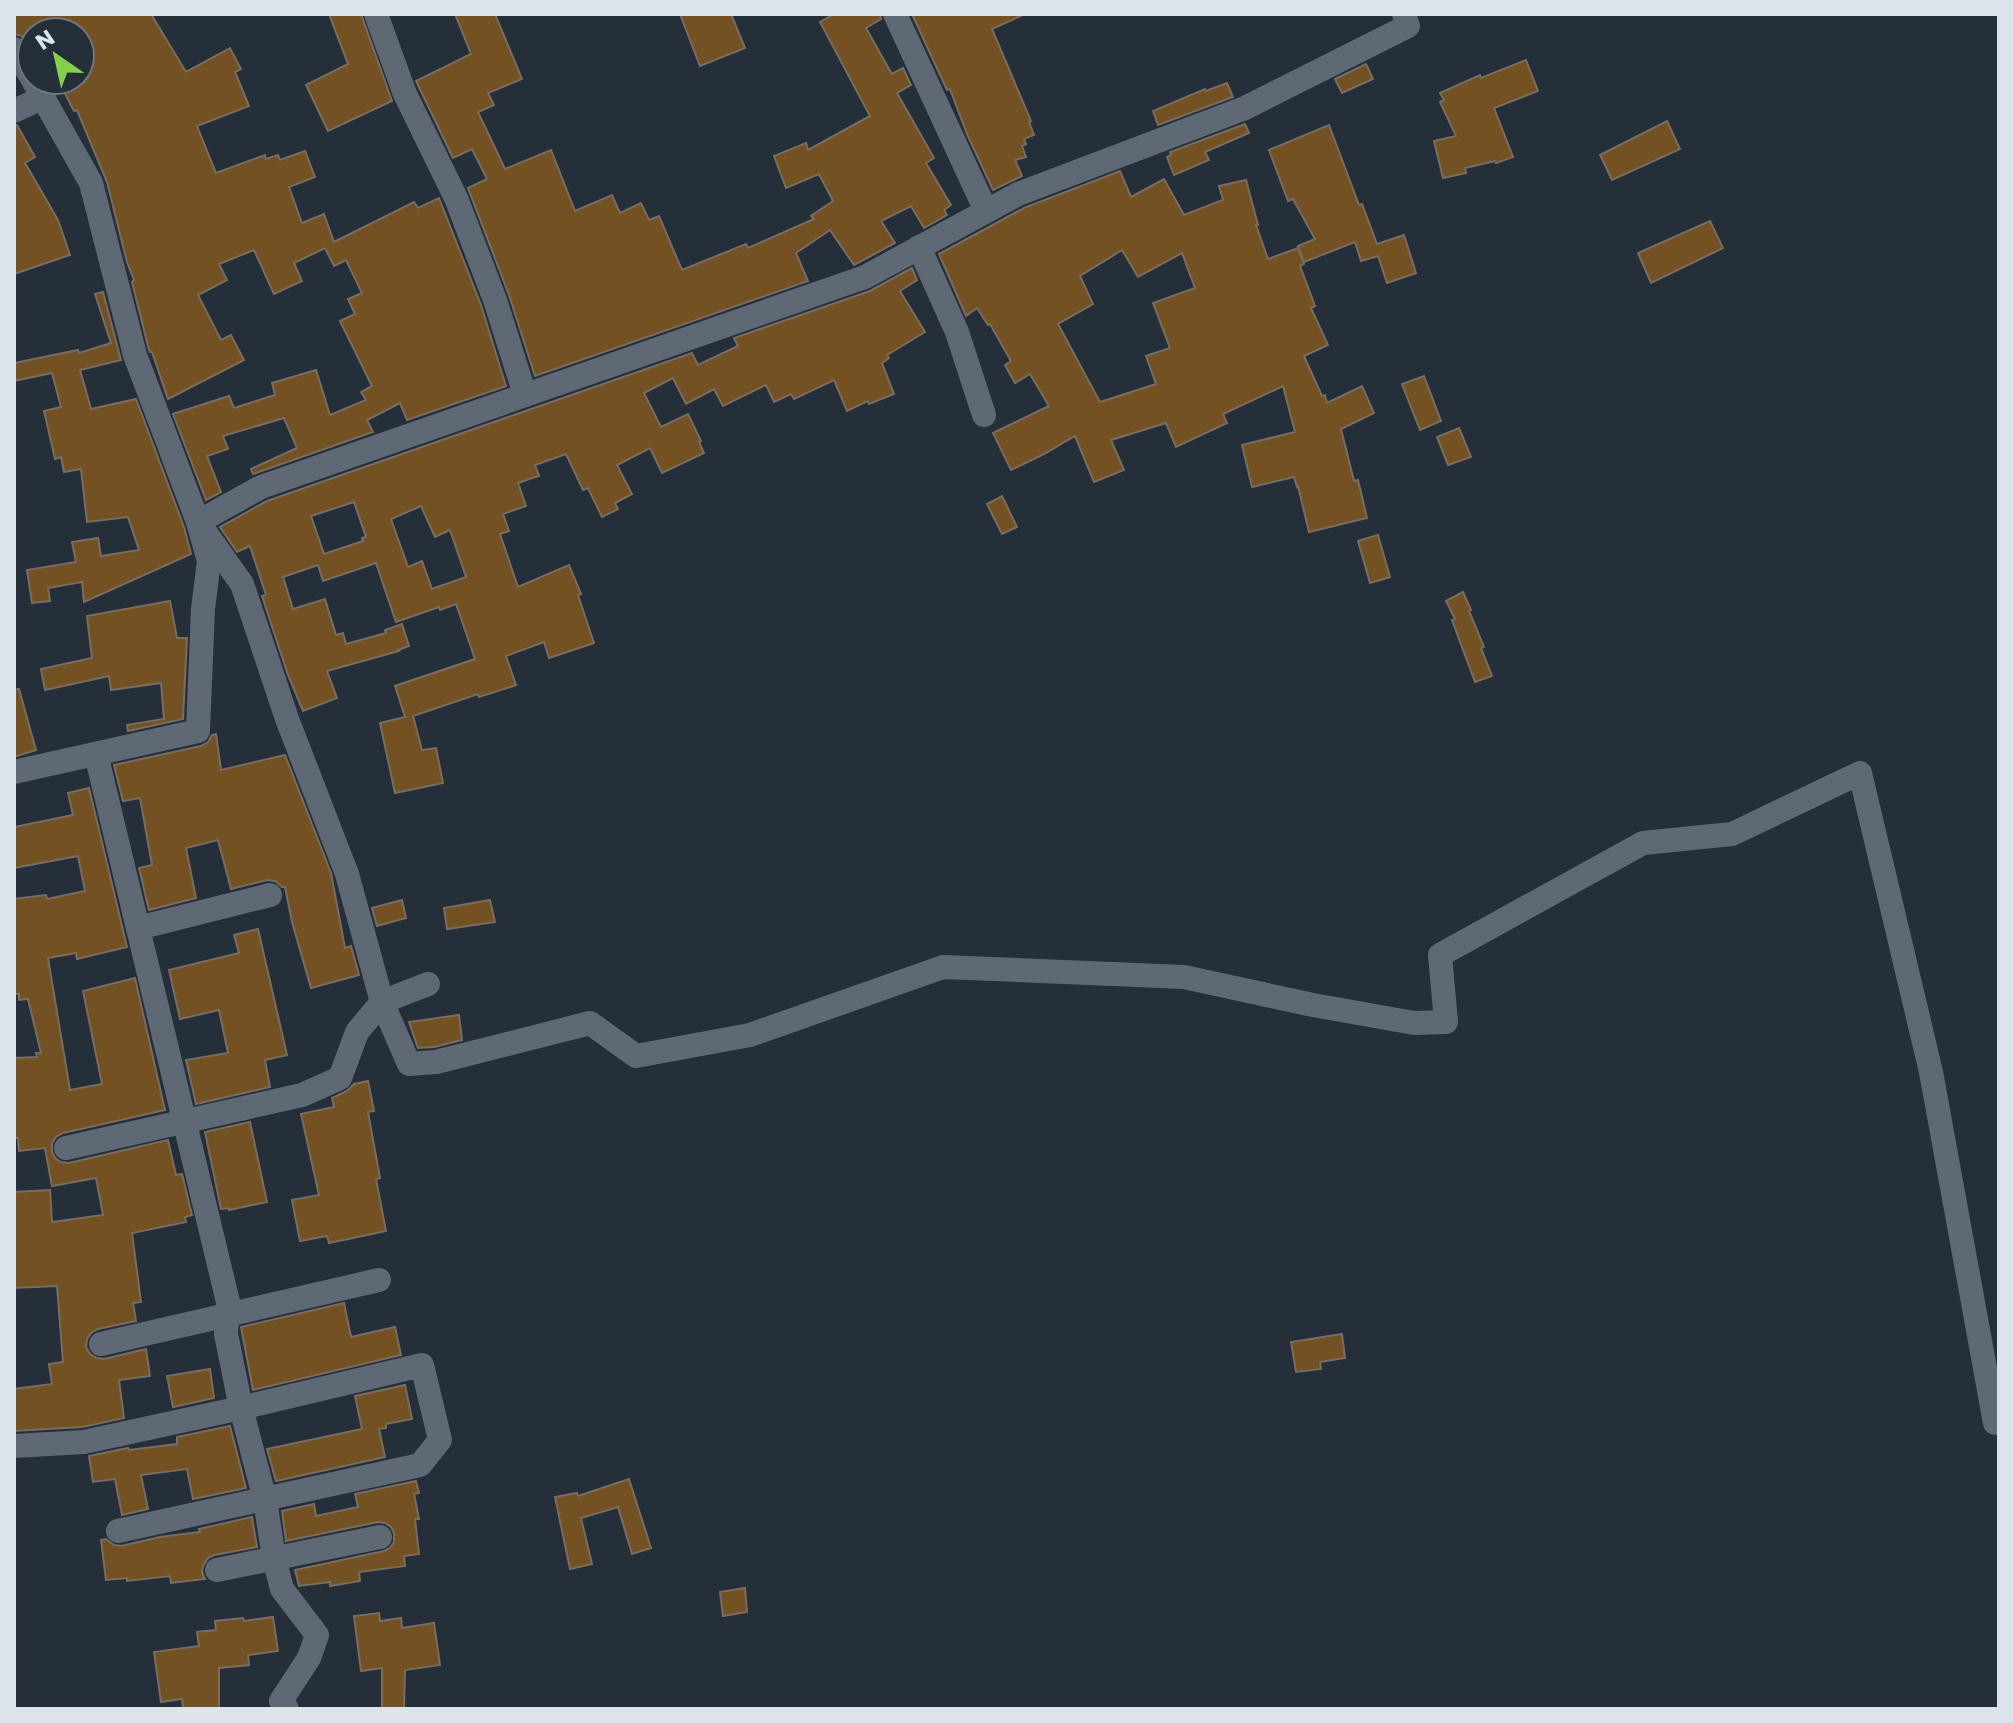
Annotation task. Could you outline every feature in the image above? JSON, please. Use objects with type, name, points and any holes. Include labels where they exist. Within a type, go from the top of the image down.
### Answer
[{"type":"street","points":[[376,14],[405,94],[456,198],[495,300],[525,395]]},
{"type":"street","points":[[895,14],[986,211]]},
{"type":"street","points":[[198,522],[261,487],[865,277],[1018,194],[1245,108],[1408,26],[1404,14]]},
{"type":"street","points":[[14,772],[198,731],[203,609],[209,561],[198,522],[135,355],[91,183],[42,96]]},
{"type":"street","points":[[919,247],[957,332],[984,415]]},
{"type":"street","points":[[198,522],[242,584],[287,719],[347,874],[382,1002],[409,1064],[436,1062],[590,1023],[636,1056],[750,1035],[943,967],[1184,977],[1414,1023],[1446,1022],[1440,955],[1643,843],[1732,834],[1860,773],[1931,1072],[1995,1423],[1999,1423]]},
{"type":"street","points":[[96,754],[228,1302],[226,1334],[265,1500],[274,1558],[282,1589],[317,1635],[309,1658],[281,1701],[287,1709]]},
{"type":"street","points":[[138,928],[270,895]]},
{"type":"street","points":[[66,1148],[302,1095],[340,1078],[357,1032],[382,1002],[428,984]]},
{"type":"street","points":[[101,1344],[379,1280]]},
{"type":"street","points":[[14,1446],[84,1442],[422,1365],[440,1440],[420,1465],[118,1531]]},
{"type":"street","points":[[217,1570],[380,1537]]},
{"type":"building","points":[[14,14],[151,14],[186,72],[230,48],[241,69],[235,72],[249,106],[197,126],[216,173],[265,155],[266,159],[278,155],[280,160],[305,151],[315,177],[289,187],[302,223],[324,214],[334,242],[414,202],[418,208],[439,198],[481,305],[506,386],[407,420],[400,403],[367,420],[373,432],[253,474],[251,469],[297,448],[284,418],[223,436],[228,449],[207,456],[221,492],[206,500],[173,414],[229,396],[234,408],[275,395],[272,383],[316,370],[330,415],[366,400],[361,392],[372,386],[340,321],[355,314],[348,299],[362,293],[346,260],[334,266],[325,248],[294,263],[302,281],[274,294],[254,250],[219,264],[227,280],[198,295],[221,340],[231,335],[244,360],[168,399],[149,350],[134,280],[107,182],[77,110],[74,111],[66,96],[96,96],[96,16],[16,16],[14,34]]},
{"type":"building","points":[[329,14],[361,14],[392,101],[328,131],[306,85],[348,64]]},
{"type":"building","points":[[455,14],[495,14],[522,79],[488,93],[494,105],[478,112],[505,169],[551,150],[575,211],[612,195],[620,213],[641,203],[649,220],[659,216],[682,270],[746,244],[748,248],[814,219],[811,216],[833,201],[819,174],[786,188],[774,156],[806,143],[808,150],[870,116],[820,22],[834,14],[880,14],[881,19],[866,28],[892,74],[903,68],[911,85],[897,93],[934,158],[926,163],[951,205],[944,210],[947,215],[924,228],[911,206],[881,221],[895,243],[854,265],[830,230],[796,253],[808,281],[535,376],[509,295],[468,188],[487,179],[472,149],[453,158],[416,81],[471,54]]},
{"type":"building","points":[[680,14],[731,14],[745,48],[700,66]]},
{"type":"building","points":[[912,14],[1025,14],[992,29],[1034,135],[1024,139],[1026,144],[1022,146],[1026,157],[1015,160],[1022,176],[993,190],[950,89],[947,90]]},
{"type":"building","points":[[1526,60],[1538,91],[1494,108],[1513,157],[1465,168],[1466,173],[1443,178],[1434,141],[1456,136],[1440,102],[1444,100],[1440,93],[1480,75],[1481,78]]},
{"type":"building","points":[[1366,64],[1373,79],[1342,93],[1335,79]]},
{"type":"building","points":[[1227,83],[1233,97],[1158,125],[1153,111]]},
{"type":"building","points":[[1667,121],[1680,149],[1612,180],[1600,155]]},
{"type":"building","points":[[1245,124],[1249,133],[1205,152],[1209,160],[1174,175],[1167,157],[1171,155],[1170,152]]},
{"type":"building","points":[[17,125],[35,157],[25,163],[58,220],[70,255],[14,274],[14,126]]},
{"type":"building","points":[[1329,125],[1377,244],[1404,235],[1416,273],[1387,283],[1378,256],[1361,261],[1355,242],[1304,262],[1298,246],[1315,239],[1293,199],[1288,201],[1269,150]]},
{"type":"building","points":[[1120,171],[1131,197],[1164,179],[1184,215],[1223,200],[1219,186],[1246,180],[1256,225],[1268,259],[1298,248],[1304,264],[1300,266],[1315,306],[1311,308],[1328,345],[1304,356],[1322,396],[1325,395],[1327,403],[1362,386],[1374,413],[1341,429],[1367,518],[1309,532],[1294,477],[1252,487],[1242,445],[1295,432],[1283,386],[1223,414],[1227,423],[1176,447],[1166,423],[1111,440],[1124,470],[1094,482],[1075,436],[1011,470],[993,433],[1049,406],[1030,374],[1015,383],[1005,365],[1011,361],[977,308],[966,316],[939,254],[1024,208]],"holes":[[[1122,250],[1138,277],[1182,253],[1195,288],[1153,303],[1170,348],[1146,356],[1156,384],[1100,402],[1058,324],[1093,304],[1080,276]]]},
{"type":"building","points":[[1710,221],[1723,248],[1651,283],[1638,253]]},
{"type":"building","points":[[912,268],[917,280],[900,291],[925,332],[887,355],[889,358],[882,363],[894,394],[847,411],[834,380],[794,399],[791,394],[774,402],[766,385],[723,406],[714,389],[686,404],[673,378],[644,393],[661,427],[688,414],[704,453],[662,473],[650,448],[617,465],[632,494],[615,503],[618,509],[602,517],[588,488],[583,490],[566,454],[535,465],[539,476],[518,483],[526,506],[503,514],[509,531],[500,534],[518,587],[569,565],[581,594],[578,595],[594,643],[549,658],[544,642],[506,656],[516,685],[413,716],[422,750],[436,748],[443,783],[395,793],[380,723],[405,717],[395,686],[475,659],[456,604],[396,622],[376,563],[323,581],[318,565],[283,577],[293,609],[325,599],[336,635],[343,633],[346,644],[386,633],[385,630],[402,624],[409,646],[327,671],[337,698],[303,711],[262,596],[266,595],[250,546],[237,552],[220,527],[267,501],[692,353],[698,365],[738,346],[734,338],[870,291]],"holes":[[[354,502],[366,537],[362,538],[363,541],[324,554],[311,516]],[[421,506],[435,537],[450,530],[466,577],[432,589],[422,561],[408,567],[391,519]]]},
{"type":"building","points":[[103,292],[121,360],[80,370],[91,409],[136,399],[184,527],[191,554],[84,602],[82,582],[48,588],[50,601],[32,603],[27,570],[76,562],[72,542],[98,538],[101,556],[139,550],[128,517],[87,522],[81,469],[64,472],[61,457],[55,459],[44,411],[61,407],[52,373],[14,381],[14,363],[78,350],[79,353],[111,343],[95,294]]},
{"type":"building","points":[[1424,376],[1441,421],[1420,430],[1402,384]]},
{"type":"building","points":[[1459,428],[1471,457],[1448,465],[1437,437]]},
{"type":"building","points":[[1002,496],[1017,527],[1002,534],[987,504]]},
{"type":"building","points":[[1378,535],[1390,577],[1370,583],[1358,541]]},
{"type":"building","points":[[1463,592],[1492,676],[1475,682],[1452,620],[1455,619],[1446,601]]},
{"type":"building","points":[[170,601],[177,638],[187,638],[183,719],[128,731],[127,725],[164,719],[161,683],[111,690],[109,676],[45,690],[41,669],[92,658],[87,616]]},
{"type":"building","points":[[19,689],[36,750],[14,757],[14,690]]},
{"type":"building","points":[[216,734],[221,770],[285,755],[331,873],[345,948],[351,946],[359,975],[311,988],[285,887],[267,880],[231,889],[218,840],[186,848],[196,898],[149,910],[139,868],[152,865],[140,798],[123,801],[114,765],[201,746]]},
{"type":"building","points":[[89,788],[127,947],[77,959],[76,953],[48,958],[70,1090],[102,1084],[83,991],[135,978],[165,1110],[63,1133],[52,1143],[52,1152],[61,1162],[69,1163],[168,1140],[176,1175],[182,1174],[192,1215],[185,1217],[186,1222],[132,1233],[141,1302],[133,1303],[136,1321],[98,1329],[87,1339],[86,1347],[97,1358],[146,1349],[150,1376],[119,1380],[124,1418],[82,1427],[14,1431],[14,1389],[52,1384],[49,1364],[63,1362],[57,1286],[14,1288],[14,1192],[50,1190],[52,1222],[103,1215],[96,1178],[52,1186],[45,1148],[19,1151],[18,1138],[14,1138],[14,1058],[37,1057],[36,1053],[41,1053],[28,999],[19,1000],[19,994],[14,994],[14,899],[46,895],[47,899],[85,891],[78,856],[14,868],[14,827],[73,815],[68,793]]},
{"type":"building","points":[[402,900],[406,918],[377,926],[372,908]]},
{"type":"building","points":[[490,900],[495,922],[447,929],[444,908]]},
{"type":"building","points":[[258,929],[287,1055],[265,1060],[270,1087],[196,1104],[186,1060],[228,1053],[219,1010],[180,1019],[169,970],[239,953],[234,935]]},
{"type":"building","points":[[459,1015],[462,1040],[418,1048],[409,1022]]},
{"type":"building","points":[[368,1081],[374,1111],[368,1112],[380,1178],[376,1179],[386,1231],[329,1243],[327,1236],[300,1241],[292,1200],[319,1195],[301,1114],[334,1107],[332,1098],[354,1084]]},
{"type":"building","points":[[250,1122],[267,1202],[221,1209],[205,1132]]},
{"type":"building","points":[[344,1303],[351,1337],[395,1327],[401,1355],[253,1390],[241,1327]]},
{"type":"building","points":[[1342,1334],[1345,1358],[1320,1362],[1321,1369],[1296,1372],[1291,1342]]},
{"type":"building","points":[[210,1369],[214,1398],[173,1407],[167,1376]]},
{"type":"building","points":[[405,1385],[412,1419],[386,1424],[386,1428],[379,1429],[385,1457],[276,1481],[267,1449],[362,1429],[355,1396]]},
{"type":"building","points":[[230,1426],[246,1488],[193,1499],[187,1469],[141,1475],[148,1509],[122,1515],[115,1479],[93,1482],[89,1456],[128,1448],[177,1444],[177,1437]]},
{"type":"building","points":[[629,1479],[651,1548],[632,1554],[618,1507],[581,1518],[592,1564],[570,1569],[555,1497],[577,1493],[578,1496]]},
{"type":"building","points":[[416,1481],[419,1493],[414,1494],[419,1519],[415,1519],[419,1554],[404,1556],[405,1566],[359,1572],[360,1581],[330,1586],[330,1582],[299,1586],[295,1570],[384,1551],[394,1542],[394,1533],[391,1527],[378,1522],[286,1541],[282,1511],[314,1504],[316,1516],[358,1507],[355,1494]]},
{"type":"building","points":[[252,1517],[257,1547],[208,1558],[202,1572],[205,1579],[171,1583],[170,1576],[106,1580],[101,1540],[121,1546],[200,1532],[199,1529]]},
{"type":"building","points":[[745,1588],[747,1612],[723,1616],[720,1592]]},
{"type":"building","points":[[379,1613],[380,1621],[401,1618],[402,1628],[434,1623],[440,1665],[405,1670],[404,1709],[382,1709],[382,1668],[361,1671],[354,1616]]},
{"type":"building","points":[[273,1617],[278,1651],[248,1655],[249,1665],[219,1668],[219,1709],[183,1709],[182,1699],[161,1702],[154,1652],[199,1646],[197,1632],[216,1630],[215,1621]]}]
